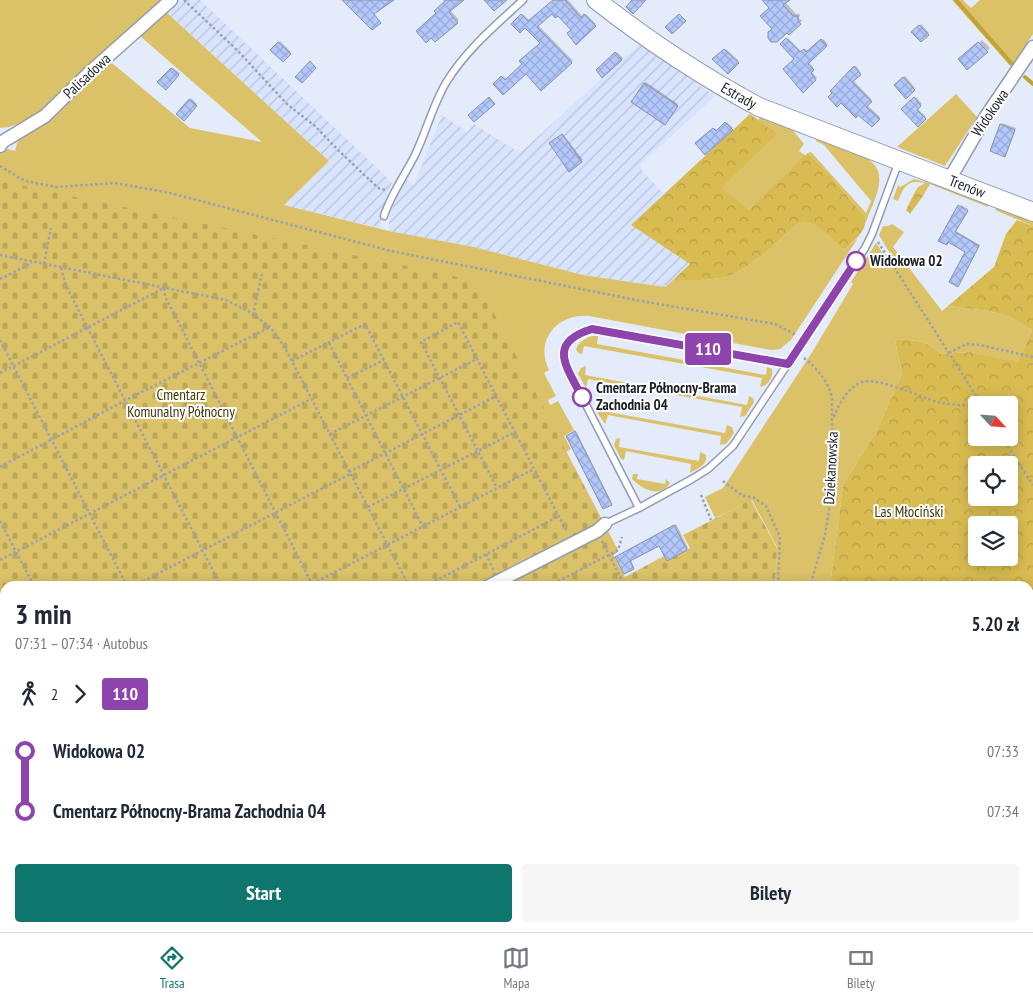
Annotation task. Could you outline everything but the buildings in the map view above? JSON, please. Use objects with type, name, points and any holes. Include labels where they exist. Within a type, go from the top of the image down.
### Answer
[{"type":"main road","name":"Estrady","points":[[596,0],[716,83],[738,96],[759,107],[899,161]]},
{"type":"main road","name":"Trenów","points":[[899,161],[1033,212]]},
{"type":"street","name":"Palisadowa","points":[[0,146],[2,142],[45,116],[88,74],[171,0]]},
{"type":"street","name":"Widokowa","points":[[949,180],[984,119],[1033,47]]},
{"type":"street","points":[[500,581],[601,527]]},
{"type":"lane","points":[[384,216],[415,154],[447,82],[456,67],[478,42],[523,0]]},
{"type":"lane","points":[[601,527],[692,480],[708,469],[733,446],[865,248],[899,161]]},
{"type":"lane","points":[[639,508],[566,366],[563,356],[569,340],[584,331],[600,329],[788,364]]},
{"type":"path","points":[[184,0],[238,51],[286,104],[315,126],[375,185],[384,190],[396,190]]},
{"type":"path","points":[[0,166],[25,181],[57,187],[115,184],[170,193],[391,251],[641,301],[775,324],[797,335]]},
{"type":"path","points":[[44,264],[51,228]]},
{"type":"path","points":[[872,234],[891,260],[898,274],[976,396]]},
{"type":"path","points":[[0,255],[226,300],[270,327],[284,346],[406,581]]},
{"type":"path","points":[[0,279],[33,262]]},
{"type":"path","points":[[61,268],[66,286],[218,581]]},
{"type":"path","points":[[253,315],[262,274]]},
{"type":"path","points":[[0,373],[164,288]]},
{"type":"path","points":[[164,288],[165,296],[310,581]]},
{"type":"path","points":[[497,488],[422,342],[458,322],[573,543]]},
{"type":"path","points":[[292,361],[365,324],[460,507]]},
{"type":"path","points":[[0,467],[270,327]]},
{"type":"path","points":[[0,340],[124,581]]},
{"type":"path","points":[[328,343],[423,527]]},
{"type":"path","points":[[949,353],[966,344],[980,345],[1033,357]]},
{"type":"path","name":"Dziekanowska","points":[[804,358],[815,366],[828,382],[832,397],[833,419],[832,491],[825,535],[811,581]]},
{"type":"path","points":[[330,434],[477,359]]},
{"type":"path","points":[[347,378],[384,360]]},
{"type":"path","points":[[833,419],[839,403],[849,391],[863,382],[883,383],[939,402],[968,405]]},
{"type":"path","points":[[144,581],[496,396]]},
{"type":"path","points":[[0,560],[311,399]]},
{"type":"path","points":[[368,507],[514,432]]},
{"type":"path","points":[[1007,446],[1033,485]]},
{"type":"path","points":[[318,581],[534,469]]},
{"type":"path","points":[[723,481],[744,496],[754,497],[766,506],[780,537],[778,581]]},
{"type":"path","points":[[701,495],[711,520]]},
{"type":"path","points":[[436,581],[559,516]]},
{"type":"path","points":[[0,521],[31,581]]},
{"type":"path","points":[[601,527],[609,555],[623,581]]},
{"type":"path","points":[[559,581],[618,550],[622,537]]},
{"type":"shaded area","points":[[181,0],[200,0],[392,182],[382,210],[380,228],[284,205],[329,161],[166,12]]},
{"type":"shaded area","points":[[639,44],[715,96],[640,165],[641,170],[664,194],[631,225],[691,264],[665,287],[584,275],[474,247],[389,231],[389,219],[397,194],[407,180],[414,185],[442,115],[467,132],[474,124],[520,153]]},
{"type":"green space","points":[[0,0],[162,1],[34,118],[9,127],[0,128]]},
{"type":"green space","points":[[952,0],[963,0],[971,8],[980,0],[1033,0],[1033,34],[1011,67]]},
{"type":"green space","points":[[166,12],[329,161],[284,205],[389,231],[474,247],[583,275],[665,287],[673,280],[718,278],[740,271],[800,222],[814,224],[819,227],[844,250],[858,238],[791,340],[780,349],[771,350],[589,316],[578,316],[559,324],[547,339],[545,359],[549,370],[544,373],[556,396],[548,400],[550,405],[558,401],[574,430],[564,436],[571,449],[537,468],[0,217],[0,147],[15,151],[17,143],[25,132],[97,72],[112,63],[190,128],[262,142],[140,36]]},
{"type":"green space","points":[[956,94],[977,117],[945,166],[897,147]]},
{"type":"green space","points":[[750,114],[777,134],[721,188],[749,209],[808,153],[829,174],[865,217],[864,227],[844,250],[819,227],[800,222],[740,271],[725,277],[711,279],[673,280],[690,264],[631,225]]},
{"type":"green space","points":[[763,115],[791,128],[804,144],[799,151],[806,156],[749,209],[720,188],[776,134],[758,120]]},
{"type":"green space","points":[[816,138],[869,156],[868,159],[875,165],[879,180],[878,189],[866,222],[865,217],[829,174],[808,153],[811,152],[866,213],[871,201],[824,145],[816,141]]},
{"type":"green space","points":[[914,179],[933,184],[934,181],[988,204],[988,207],[930,184],[923,196],[916,190],[925,183],[919,182],[907,185],[898,201],[893,199],[898,185],[900,187]]},
{"type":"green space","name":"Cmentarz Komunalny Północny","points":[[0,181],[477,281],[619,551],[613,555],[625,577],[664,556],[667,561],[690,548],[683,535],[751,500],[777,548],[775,581],[0,581]]},
{"type":"green space","points":[[916,190],[923,196],[910,214],[906,210]]},
{"type":"green space","points":[[998,207],[1033,219],[1033,226],[995,210]]},
{"type":"green space","name":"Las Młociński","points":[[1017,220],[1033,226],[1033,581],[831,581],[843,485],[876,432],[902,374],[895,340],[920,342],[932,346],[941,354],[971,352],[1018,363],[1032,330],[1010,317],[989,311],[948,306],[994,267],[1006,234]]},
{"type":"green space","points":[[892,224],[904,232],[893,247],[942,311],[948,306],[989,311],[1010,317],[1032,330],[1018,364],[971,352],[941,354],[932,346],[920,342],[895,340],[902,374],[876,432],[843,485],[831,581],[775,581],[777,547],[752,500],[715,518],[705,497],[723,488],[811,354],[853,284],[851,282],[876,243],[890,264],[894,260],[879,235],[883,226]]},
{"type":"green space","points":[[592,336],[598,336],[597,344],[766,375],[767,367],[772,369],[772,375],[768,383],[760,387],[762,378],[584,346],[582,354],[578,353],[576,349],[579,344]]},
{"type":"green space","points":[[586,366],[585,375],[747,405],[749,396],[753,398],[754,402],[745,416],[740,417],[742,407],[588,379],[586,388],[578,374],[581,368]]},
{"type":"green space","points":[[602,401],[602,411],[725,433],[727,425],[732,427],[734,433],[726,444],[720,445],[721,436],[608,415],[605,424],[597,412],[598,404]]},
{"type":"green space","points":[[620,438],[619,447],[699,461],[700,452],[706,455],[706,458],[701,466],[690,473],[691,464],[626,451],[624,460],[621,459],[614,445],[616,439]]},
{"type":"green space","points":[[633,474],[638,474],[637,479],[665,484],[666,479],[670,483],[661,491],[651,491],[632,479]]},
{"type":"waterway","points":[[956,0],[1011,63]]},
{"type":"waterway","points":[[1025,77],[1033,84]]},
{"type":"bus line","name":"110","points":[[582,397],[563,356],[569,340],[575,335],[592,329],[788,364],[856,261]]},
{"type":"place","name":"Widokowa 02","points":[[856,261]]},
{"type":"place","name":"Cmentarz Północny-Brama Zachodnia 04","points":[[582,397]]}]
